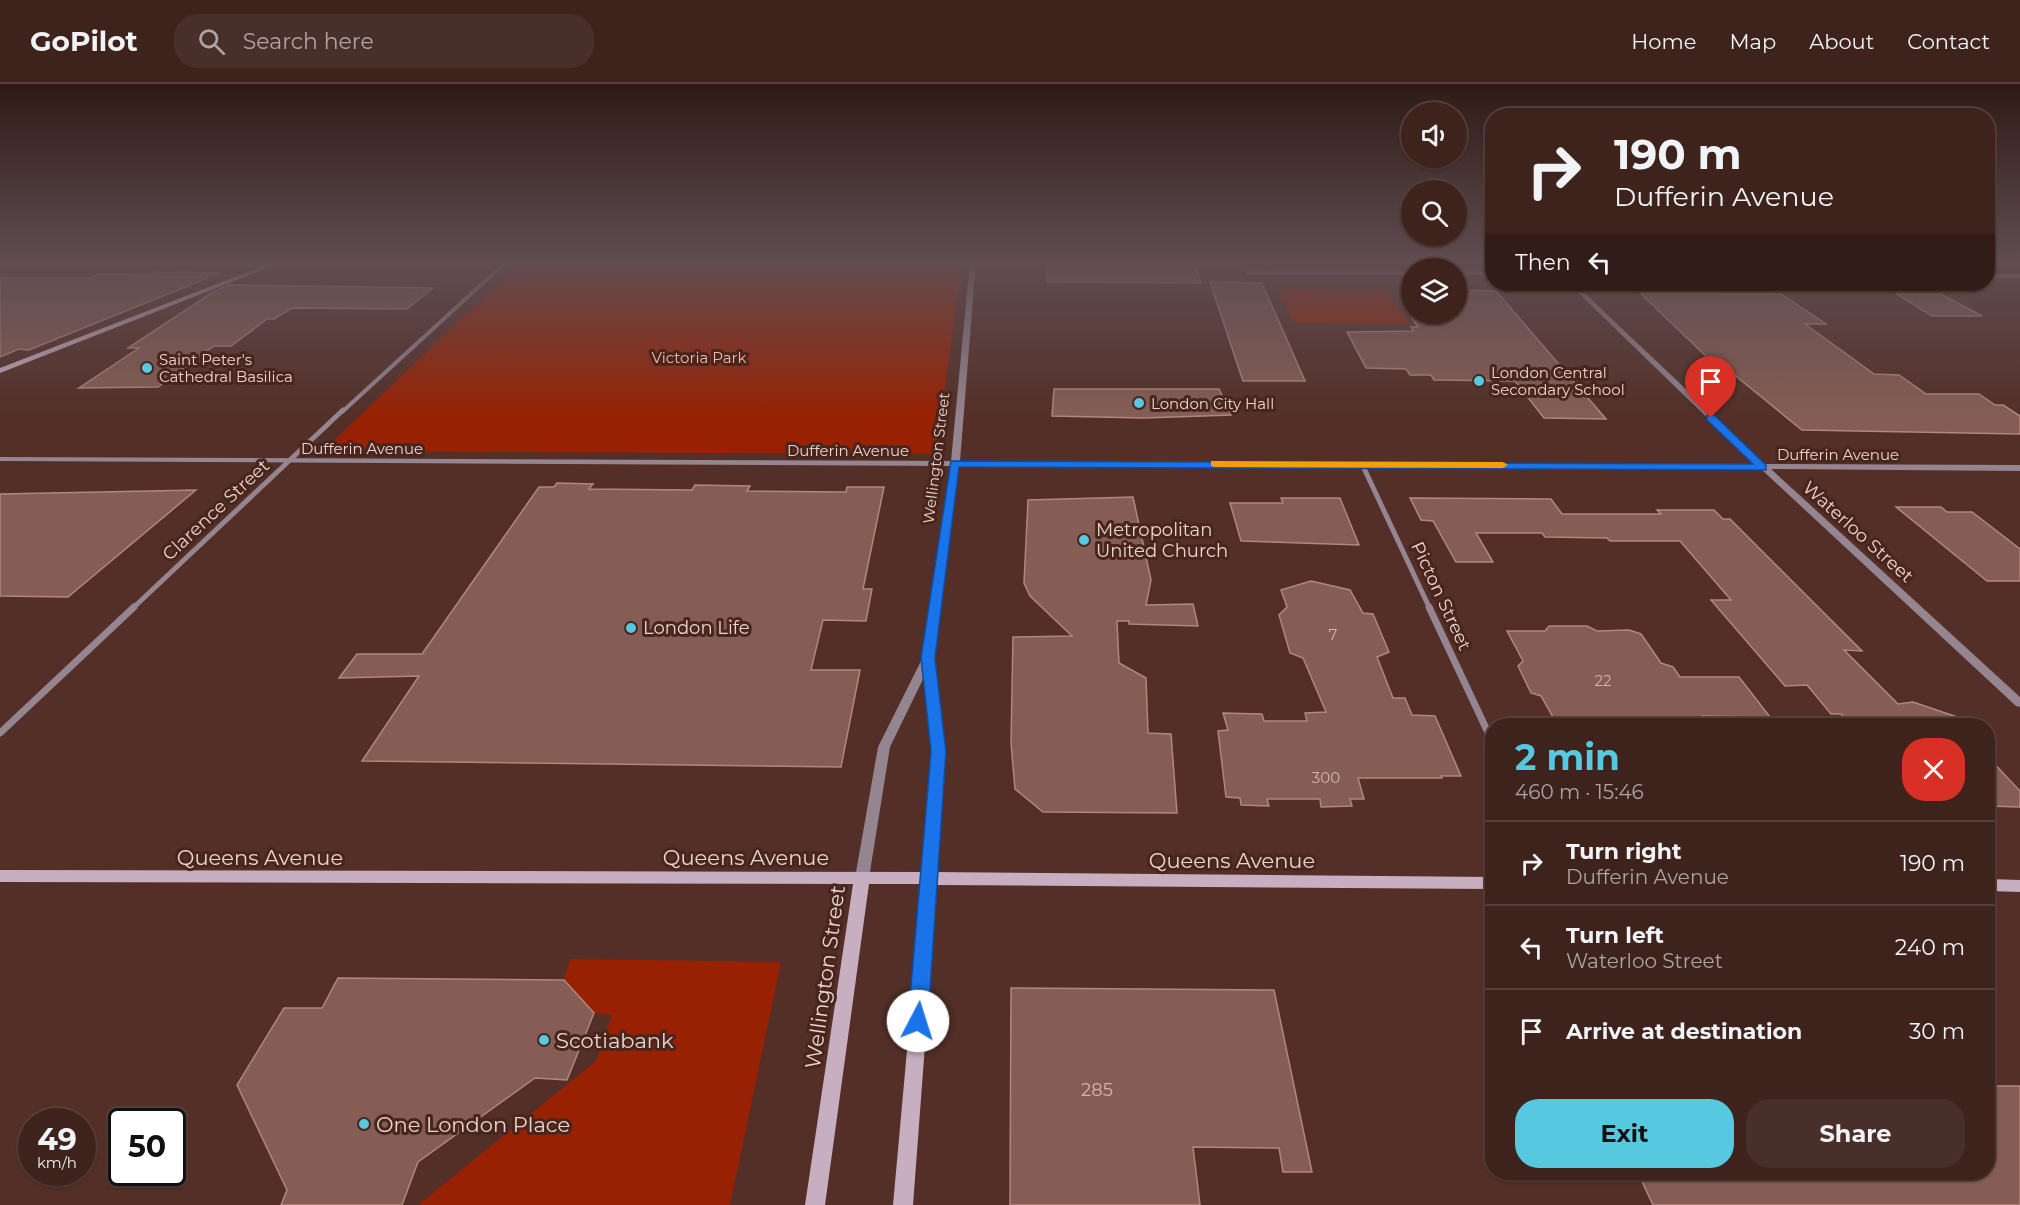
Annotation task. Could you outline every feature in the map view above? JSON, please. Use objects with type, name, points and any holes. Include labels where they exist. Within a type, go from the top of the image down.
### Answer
[{"type":"main road","points":[[0,371],[148,313]]},
{"type":"main road","name":"Queens Avenue","points":[[0,876],[930,878],[1485,883]]},
{"type":"main road","name":"Wellington Street","points":[[815,1205],[862,878]]},
{"type":"main road","name":"Wellington Street","points":[[903,1205],[930,878]]},
{"type":"main road","points":[[1995,885],[2020,886]]},
{"type":"street","name":"Clarence Street","points":[[0,733],[449,313]]},
{"type":"street","name":"Wellington Street","points":[[930,878],[939,751],[928,658],[954,464],[968,313]]},
{"type":"street","name":"Waterloo Street","points":[[1602,313],[1762,467],[2020,703]]},
{"type":"street","name":"Dufferin Avenue","points":[[0,459],[2020,468]]},
{"type":"street","name":"Picton Street","points":[[1362,464],[1485,726]]},
{"type":"street","name":"Wellington Street","points":[[862,878],[884,747],[928,658]]},
{"type":"green space","name":"Victoria Park","points":[[467,313],[955,313],[936,454],[323,451]]},
{"type":"green space","points":[[1289,313],[1401,313],[1401,324],[1294,323]]},
{"type":"green space","points":[[570,959],[781,962],[730,1205],[418,1205],[596,1061],[612,1015],[594,1013],[564,980]]},
{"type":"building","points":[[0,313],[120,313],[29,350],[19,349],[0,357]]},
{"type":"building","name":"Saint Peter's Cathedral Basilica","points":[[181,313],[283,313],[274,319],[267,319],[231,346],[214,346],[158,387],[79,388],[139,348],[128,348]]},
{"type":"building","points":[[1220,313],[1275,313],[1305,381],[1243,381]]},
{"type":"building","points":[[1467,313],[1515,313],[1606,419],[1544,418],[1515,381],[1434,380],[1431,375],[1410,375],[1406,369],[1366,368],[1347,332],[1413,331],[1411,327],[1418,327],[1416,324],[1467,324]]},
{"type":"building","points":[[1661,313],[1810,313],[1826,324],[1805,324],[1874,374],[1899,375],[1926,394],[1979,394],[1995,405],[2003,405],[2020,416],[2020,434],[1802,430],[1732,373],[1727,373]]},
{"type":"building","points":[[1928,313],[1977,313],[1982,316],[1932,316]]},
{"type":"building","name":"London City Hall","points":[[1054,389],[1219,389],[1231,415],[1144,418],[1052,416]]},
{"type":"building","name":"London Life","points":[[557,483],[593,484],[589,489],[692,490],[695,485],[750,486],[747,491],[846,492],[847,487],[884,487],[863,589],[872,589],[866,621],[823,620],[811,670],[860,670],[841,767],[362,761],[419,676],[339,678],[357,654],[422,654],[539,487],[554,487]]},
{"type":"building","points":[[196,490],[68,597],[0,596],[0,494]]},
{"type":"building","points":[[1133,497],[1151,580],[1146,605],[1193,604],[1198,626],[1129,624],[1129,621],[1117,621],[1119,663],[1146,678],[1148,733],[1171,734],[1177,813],[1043,812],[1015,789],[1011,743],[1013,637],[1072,636],[1030,596],[1024,583],[1028,500]]},
{"type":"building","points":[[1281,498],[1340,498],[1359,545],[1241,541],[1230,503],[1283,503]]},
{"type":"building","points":[[1410,498],[1551,499],[1562,514],[1661,514],[1657,510],[1714,510],[1723,519],[1730,519],[1862,651],[1844,650],[1898,704],[1913,702],[1960,718],[1845,718],[1841,714],[1831,714],[1807,685],[1785,686],[1711,600],[1731,600],[1680,541],[1610,541],[1607,538],[1545,537],[1542,533],[1476,533],[1493,562],[1456,562],[1433,521],[1421,520]]},
{"type":"building","points":[[1896,507],[1941,507],[1947,512],[1972,512],[2020,549],[2020,581],[1987,581]]},
{"type":"building","points":[[1311,581],[1350,590],[1363,613],[1373,614],[1389,652],[1377,657],[1393,698],[1405,698],[1412,715],[1435,716],[1461,776],[1358,778],[1364,799],[1350,799],[1352,806],[1321,807],[1320,799],[1267,799],[1269,806],[1241,805],[1240,798],[1226,797],[1218,731],[1228,730],[1223,713],[1262,714],[1264,721],[1307,721],[1305,713],[1326,712],[1303,658],[1290,653],[1279,615],[1287,607],[1281,590]]},
{"type":"building","points":[[1549,626],[1587,626],[1597,631],[1629,630],[1641,634],[1661,663],[1673,667],[1680,677],[1739,677],[1770,717],[1553,718],[1541,696],[1531,693],[1518,666],[1523,661],[1507,631],[1545,631]]},
{"type":"building","points":[[1995,764],[2020,791],[2020,807],[1995,806]]},
{"type":"building","name":"One London Place","points":[[338,978],[564,980],[594,1013],[567,1080],[535,1078],[418,1162],[402,1205],[281,1205],[287,1190],[237,1085],[284,1008],[322,1008]]},
{"type":"building","points":[[1011,988],[1274,990],[1312,1172],[1283,1172],[1279,1148],[1193,1147],[1200,1205],[1010,1205]]},
{"type":"building","points":[[1995,1086],[2020,1086],[2020,1205],[1653,1205],[1641,1180],[1995,1180]]},
{"type":"slow traffic","points":[[1215,464],[1503,465]]},
{"type":"place","name":"Saint Peter's Cathedral Basilica","points":[[147,368]]},
{"type":"place","name":"London Central Secondary School","points":[[1479,381]]},
{"type":"place","name":"London City Hall","points":[[1139,403]]},
{"type":"place","name":"Metropolitan United Church","points":[[1084,540]]},
{"type":"place","name":"London Life","points":[[631,628]]},
{"type":"place","name":"Scotiabank","points":[[544,1040]]},
{"type":"place","name":"One London Place","points":[[364,1124]]},
{"type":"route","points":[[918,1021],[939,751],[928,658],[954,464],[1762,467],[1711,418]]}]
